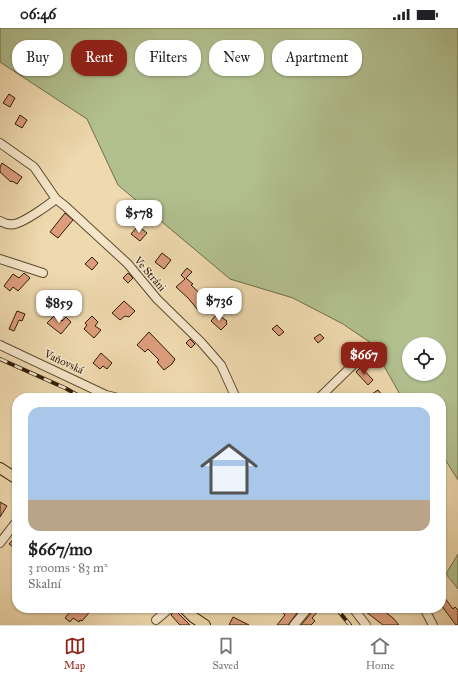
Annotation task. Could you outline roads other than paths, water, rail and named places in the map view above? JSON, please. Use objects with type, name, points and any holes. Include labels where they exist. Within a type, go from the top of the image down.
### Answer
[{"type":"main road","points":[[0,468],[12,476]]},
{"type":"main road","points":[[189,613],[205,625]]},
{"type":"street","name":"Ve Stráni","points":[[0,143],[34,167],[56,199],[128,264],[157,299],[201,342],[221,365],[234,393]]},
{"type":"street","points":[[0,221],[8,224],[14,224],[50,204],[56,199]]},
{"type":"street","points":[[0,259],[43,273]]},
{"type":"street","name":"Vaňovská","points":[[0,345],[102,393]]},
{"type":"street","points":[[323,393],[359,359]]},
{"type":"street","points":[[0,543],[12,527]]},
{"type":"street","points":[[156,620],[164,613]]},
{"type":"street","points":[[294,625],[304,613]]},
{"type":"street","points":[[357,613],[366,625]]},
{"type":"street","points":[[427,613],[433,625]]},
{"type":"railway","points":[[0,359],[74,393]]},
{"type":"railway","points":[[340,613],[350,625]]}]
